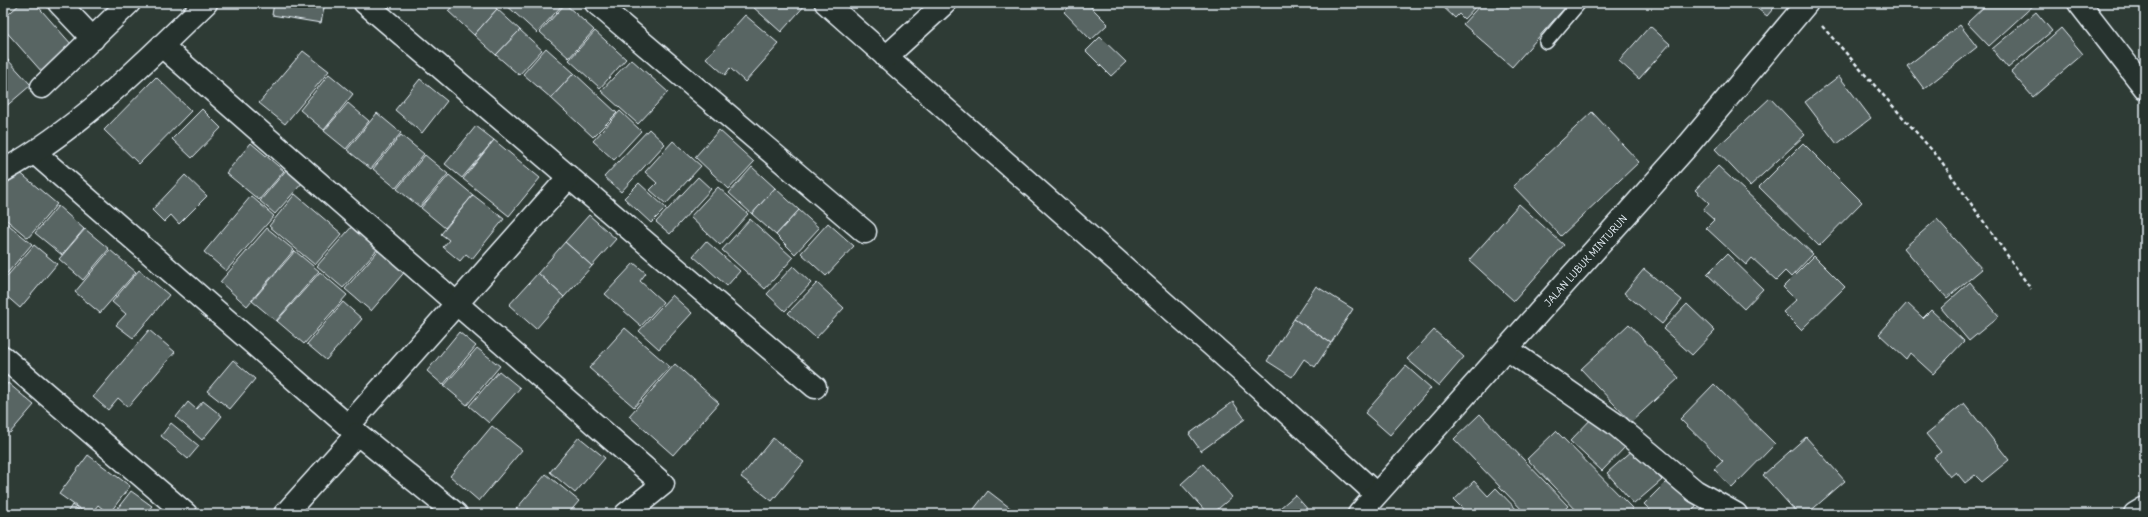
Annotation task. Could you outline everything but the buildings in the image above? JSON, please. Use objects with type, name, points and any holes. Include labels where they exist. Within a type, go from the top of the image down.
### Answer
[{"type":"street","points":[[59,3],[92,39]]},
{"type":"street","points":[[42,87],[129,3]]},
{"type":"street","points":[[3,172],[35,154],[98,104],[162,46],[206,3]]},
{"type":"street","points":[[365,3],[814,387]]},
{"type":"street","points":[[596,3],[865,232]]},
{"type":"street","points":[[826,3],[1250,379],[1376,494]]},
{"type":"street","points":[[886,57],[944,3]]},
{"type":"street","points":[[2079,3],[2145,88]]},
{"type":"street","name":"JALAN LUBUK MINTURUN","points":[[1359,514],[1684,150],[1806,5]]},
{"type":"street","points":[[162,46],[663,484],[626,514]]},
{"type":"street","points":[[35,154],[352,430],[456,514]]},
{"type":"street","points":[[285,514],[457,303],[569,177]]},
{"type":"street","points":[[1507,349],[1615,424],[1695,491],[1736,514]]},
{"type":"street","points":[[3,357],[186,514]]},
{"type":"street","points":[[2135,514],[2145,508]]},
{"type":"lane","points":[[1546,42],[1579,3]]},
{"type":"path","points":[[1806,5],[1939,158],[2031,289]]}]
